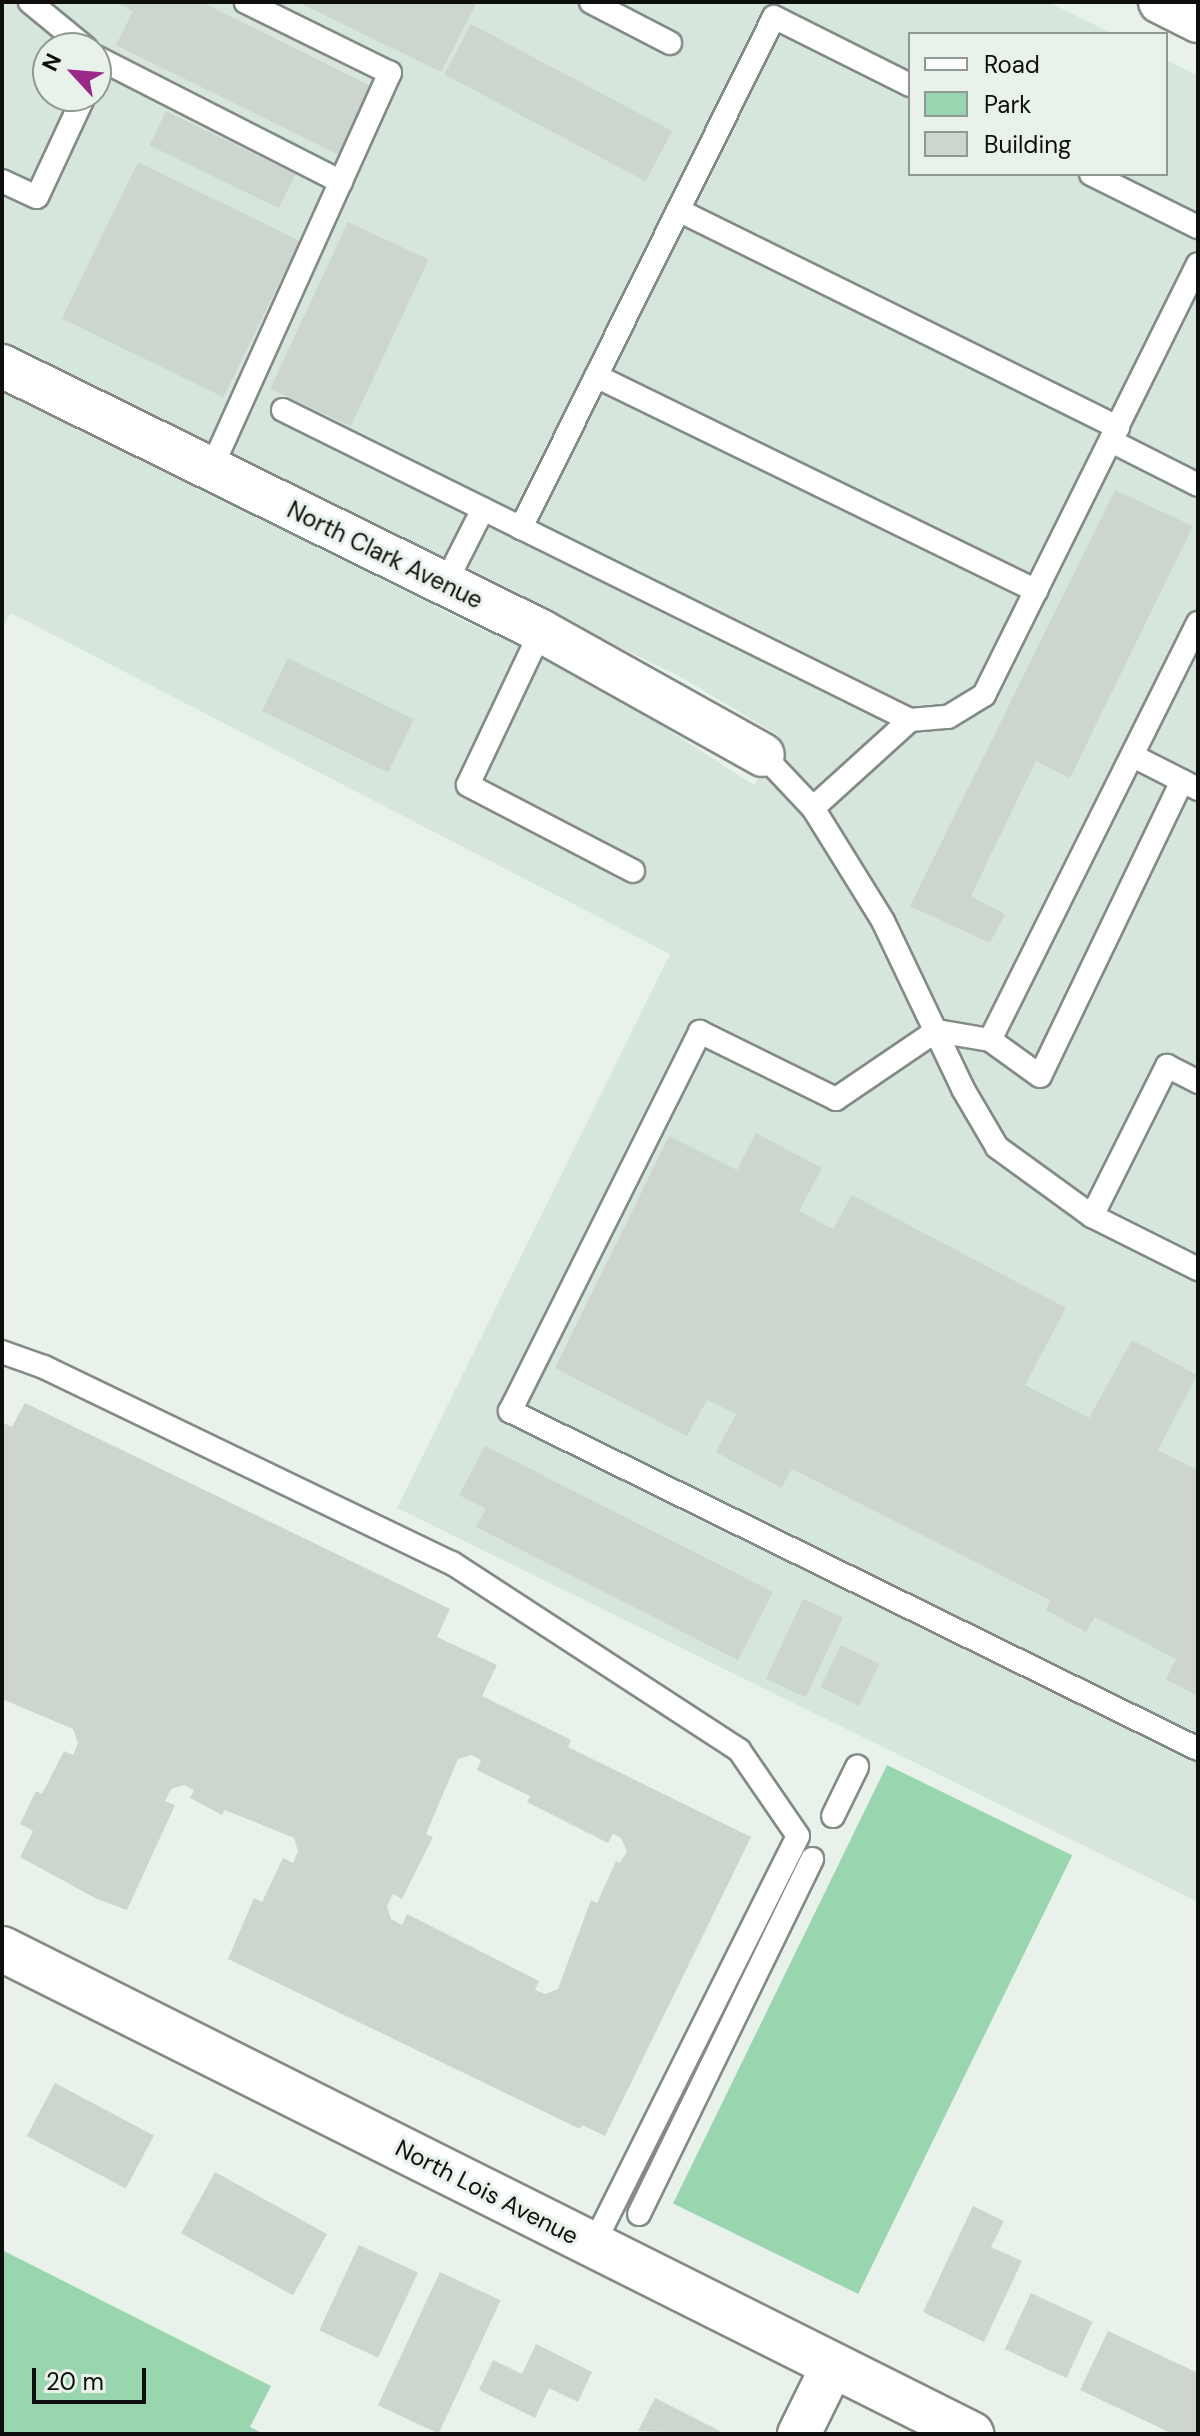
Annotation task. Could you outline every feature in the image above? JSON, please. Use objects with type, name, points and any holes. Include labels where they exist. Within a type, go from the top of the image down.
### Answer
[{"type":"street","points":[[1160,2],[1198,21]]},
{"type":"street","name":"North Clark Avenue","points":[[2,366],[541,631],[763,755]]},
{"type":"street","name":"North Lois Avenue","points":[[2,1949],[971,2434]]},
{"type":"street","points":[[799,2434],[833,2365]]},
{"type":"lane","points":[[30,2],[64,32]]},
{"type":"lane","points":[[211,469],[390,73],[246,2]]},
{"type":"lane","points":[[591,2],[670,43]]},
{"type":"lane","points":[[521,528],[774,17],[908,84]]},
{"type":"lane","points":[[112,68],[341,182]]},
{"type":"lane","points":[[2,181],[37,197],[77,112]]},
{"type":"lane","points":[[1095,176],[1198,227]]},
{"type":"lane","points":[[678,210],[1114,434],[1198,485]]},
{"type":"lane","points":[[283,410],[910,720],[948,717],[984,695],[1198,264]]},
{"type":"lane","points":[[596,376],[1036,591]]},
{"type":"lane","points":[[445,584],[483,509]]},
{"type":"lane","points":[[990,1040],[1133,756],[1190,659],[1198,623]]},
{"type":"lane","points":[[541,631],[468,785],[633,871]]},
{"type":"lane","points":[[813,808],[910,720]]},
{"type":"lane","points":[[763,755],[813,808],[883,921],[997,1147],[1092,1216],[1198,1269]]},
{"type":"lane","points":[[1133,756],[1190,785],[1040,1076],[990,1040],[936,1031],[836,1099],[700,1032],[510,1411],[1198,1749]]},
{"type":"lane","points":[[1092,1216],[1167,1066],[1198,1082]]},
{"type":"lane","points":[[2,1352],[452,1563],[739,1750],[798,1836],[593,2245]]},
{"type":"lane","points":[[833,1816],[857,1767]]},
{"type":"lane","points":[[639,2214],[812,1859]]},
{"type":"shaded area","points":[[7,2],[1048,2],[1109,32],[908,32],[908,176],[1168,176],[1168,61],[1198,76],[1198,1902],[397,1508],[670,954],[11,613],[2,628],[2,389],[472,625],[578,672],[754,785],[779,736],[681,677],[2,349],[2,11]]},
{"type":"green space","points":[[887,1765],[1072,1855],[858,2294],[673,2204]]},
{"type":"green space","points":[[2,2250],[271,2386],[250,2427],[264,2434],[2,2434]]},
{"type":"building","points":[[115,2],[201,2],[373,87],[339,155],[116,45],[133,11]]},
{"type":"building","points":[[298,2],[477,2],[441,72]]},
{"type":"building","points":[[471,24],[672,131],[646,181],[444,74]]},
{"type":"building","points":[[166,111],[295,174],[279,208],[149,145]]},
{"type":"building","points":[[138,162],[300,241],[224,397],[62,318]]},
{"type":"building","points":[[348,222],[429,260],[351,426],[270,389]]},
{"type":"building","points":[[1115,490],[1193,526],[1070,778],[1036,761],[971,896],[1005,914],[990,943],[910,906]]},
{"type":"building","points":[[288,658],[414,719],[388,772],[262,711]]},
{"type":"building","points":[[756,1133],[822,1168],[799,1211],[833,1229],[852,1195],[1066,1308],[1025,1385],[1089,1418],[1132,1340],[1197,1375],[1158,1450],[1198,1470],[1198,1696],[1166,1679],[1176,1659],[1095,1617],[1086,1632],[1046,1610],[1050,1600],[792,1469],[781,1488],[716,1452],[736,1414],[707,1400],[687,1436],[555,1368],[669,1136],[737,1170]]},
{"type":"building","points":[[25,1403],[450,1609],[437,1637],[497,1665],[482,1696],[571,1740],[568,1747],[751,1837],[605,2136],[582,2125],[580,2129],[228,1959],[254,1898],[262,1902],[283,1858],[293,1863],[298,1851],[294,1838],[225,1810],[222,1815],[190,1798],[194,1790],[184,1785],[171,1789],[165,1801],[175,1805],[127,1910],[97,1899],[20,1857],[33,1831],[20,1824],[36,1791],[42,1794],[64,1751],[73,1755],[78,1743],[73,1729],[2,1699],[2,1422],[12,1427]],"holes":[[[472,1755],[481,1760],[477,1770],[530,1796],[527,1802],[608,1843],[613,1834],[621,1838],[627,1851],[620,1863],[616,1861],[597,1903],[591,1900],[558,1989],[545,1994],[535,1990],[539,1981],[407,1914],[402,1925],[391,1919],[387,1906],[393,1894],[402,1899],[433,1837],[426,1834],[458,1759]]]},
{"type":"building","points":[[485,1446],[773,1592],[738,1660],[476,1527],[486,1509],[459,1495]]},
{"type":"building","points":[[803,1599],[843,1618],[806,1697],[766,1679]]},
{"type":"building","points":[[841,1645],[880,1664],[859,1706],[820,1687]]},
{"type":"building","points":[[55,2083],[154,2136],[126,2189],[27,2136]]},
{"type":"building","points":[[215,2172],[327,2234],[293,2295],[181,2233]]},
{"type":"building","points":[[973,2206],[1004,2221],[991,2247],[1022,2261],[984,2342],[923,2312]]},
{"type":"building","points":[[359,2245],[418,2272],[378,2358],[319,2330]]},
{"type":"building","points":[[440,2272],[501,2300],[439,2434],[378,2405]]},
{"type":"building","points":[[1031,2293],[1093,2322],[1066,2378],[1005,2349]]},
{"type":"building","points":[[1108,2331],[1198,2373],[1198,2434],[1173,2434],[1080,2390]]},
{"type":"building","points":[[536,2344],[592,2372],[578,2402],[549,2388],[535,2418],[479,2390],[493,2360],[522,2374]]},
{"type":"building","points":[[655,2398],[720,2431],[718,2434],[638,2431]]}]
